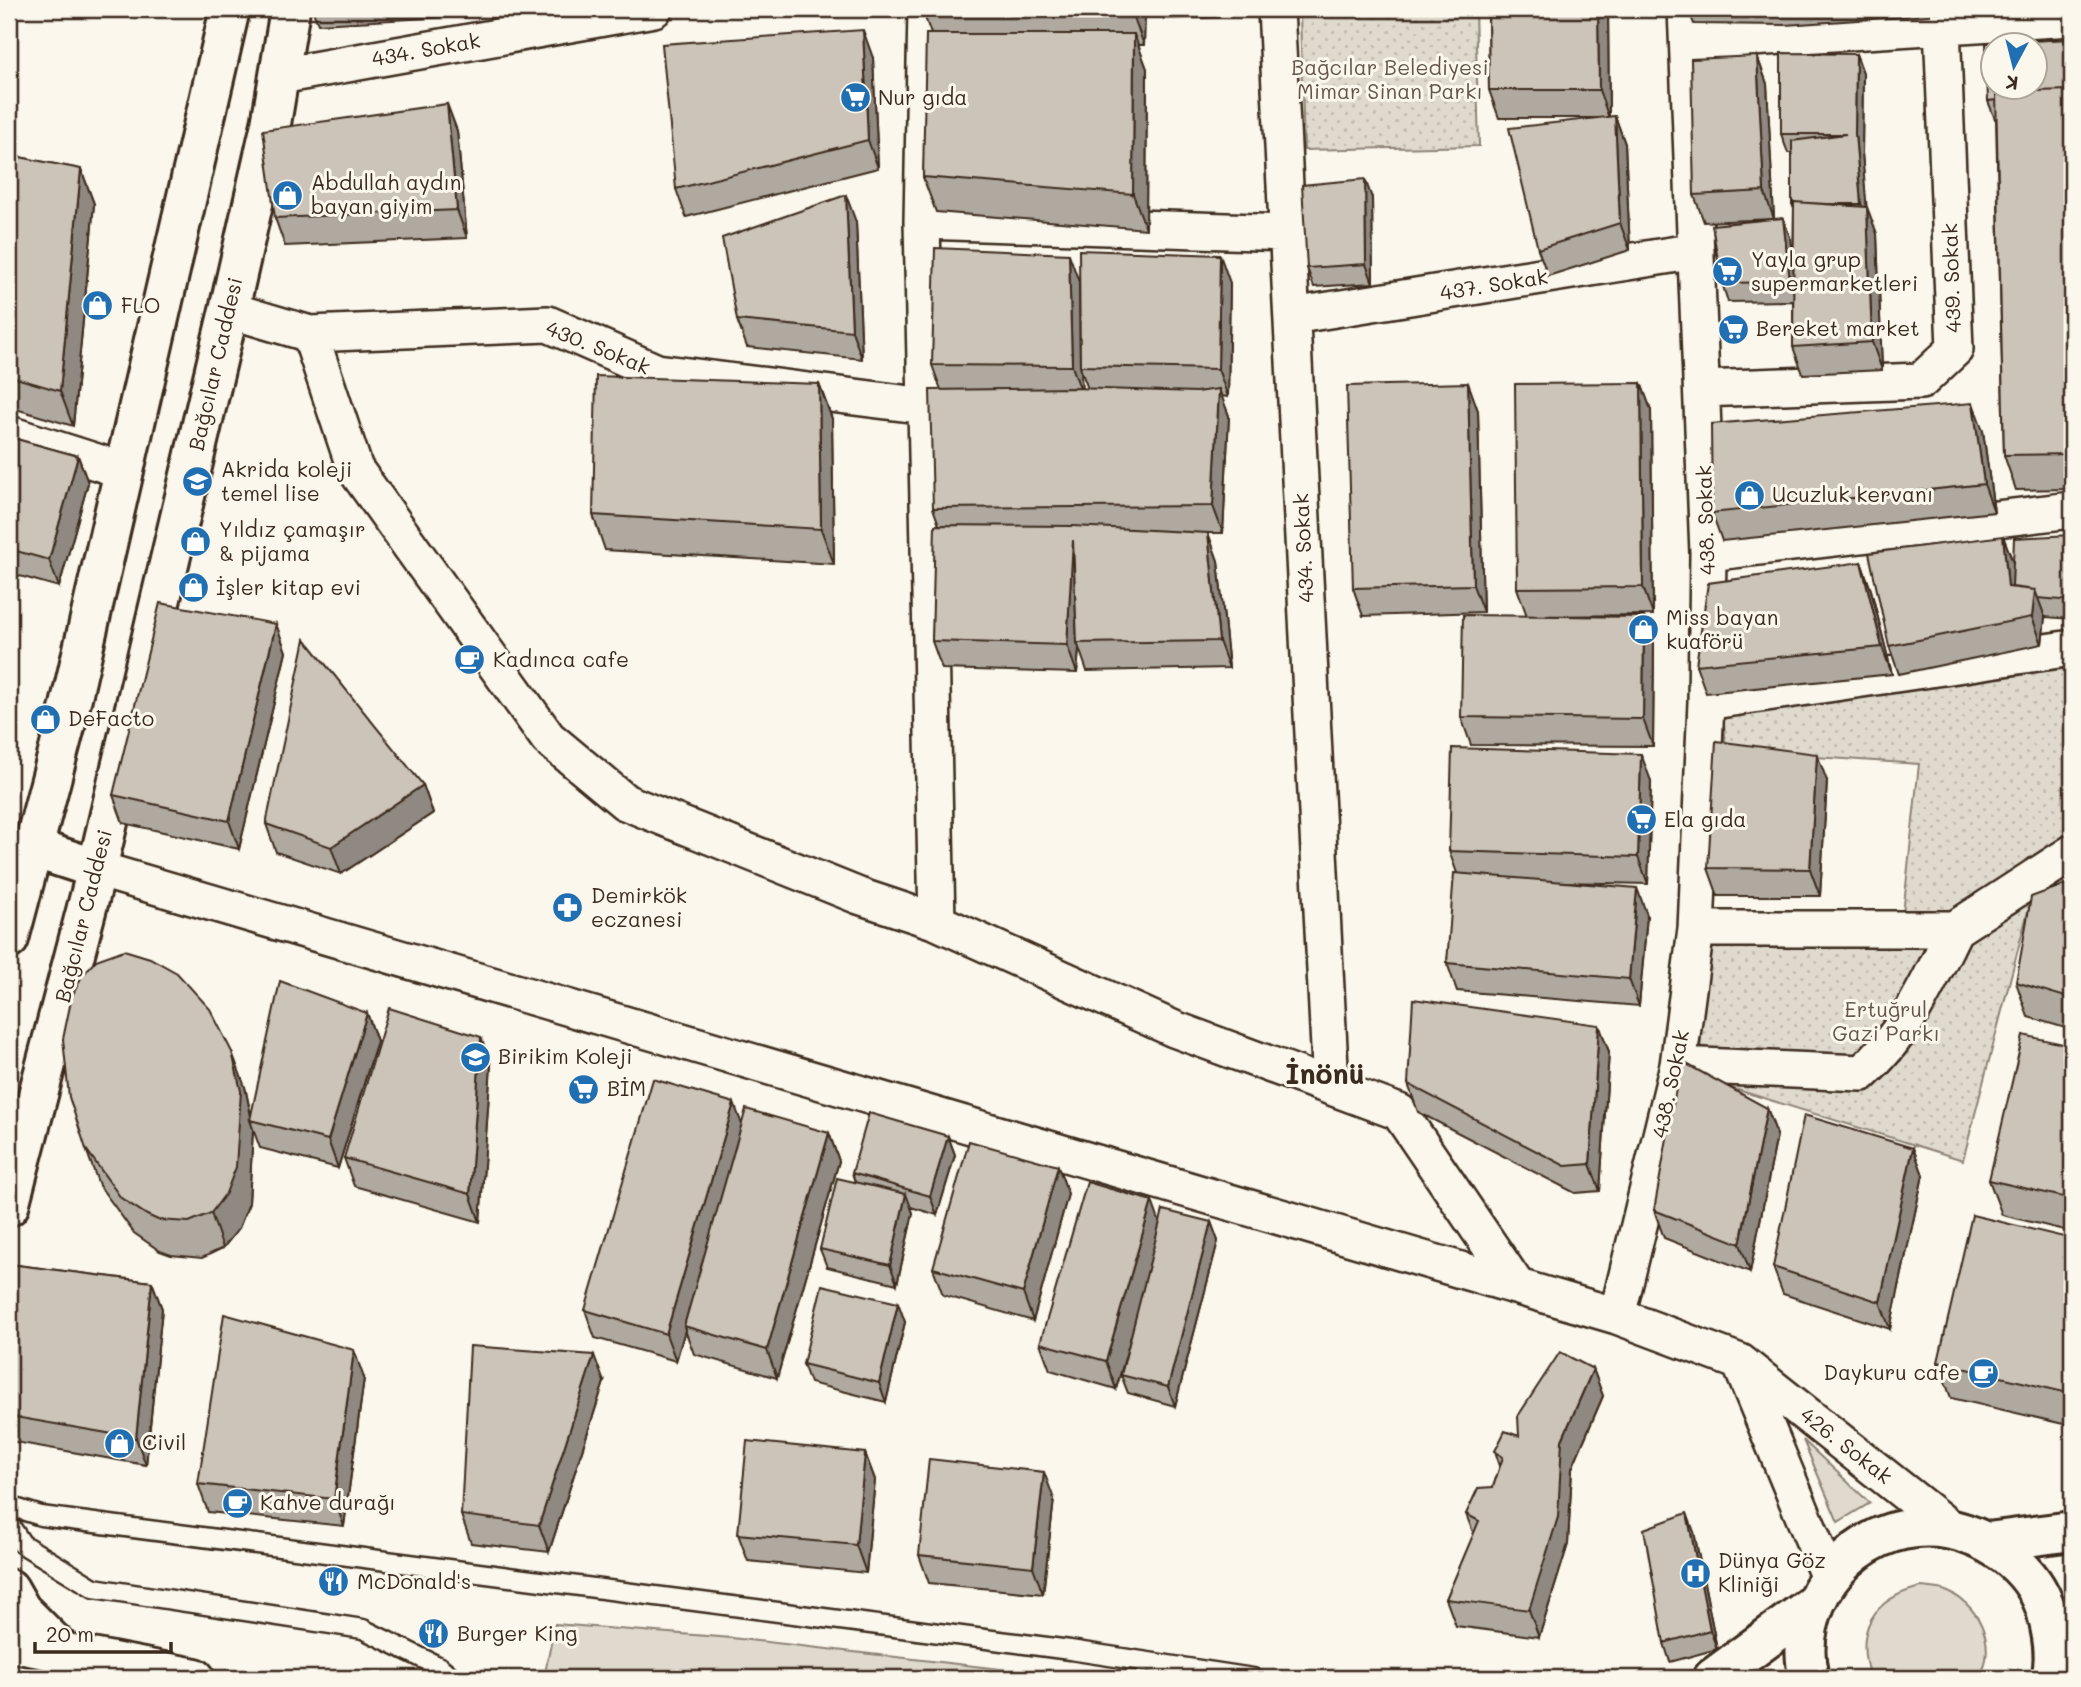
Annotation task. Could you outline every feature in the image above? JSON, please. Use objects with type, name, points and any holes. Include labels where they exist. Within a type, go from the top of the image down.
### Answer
[{"type":"main road","points":[[9,939],[21,845],[67,719],[230,9]]},
{"type":"main road","name":"Bağcılar Caddesi","points":[[9,1206],[97,869],[229,310],[280,76],[290,9]]},
{"type":"main road","points":[[21,845],[97,869]]},
{"type":"main road","points":[[1713,1678],[1822,1590],[1848,1558],[1879,1537],[1915,1528],[1952,1530],[1988,1542],[2018,1564],[2041,1596],[2053,1634],[2051,1678]]},
{"type":"main road","points":[[1988,1542],[2072,1531]]},
{"type":"main road","points":[[9,1589],[21,1610],[63,1651]]},
{"type":"main road","points":[[1809,1678],[1805,1664],[1808,1623],[1822,1590]]},
{"type":"main road","points":[[9,1642],[195,1678]]},
{"type":"street","name":"434. Sokak","points":[[280,76],[579,16],[654,9]]},
{"type":"street","points":[[926,9],[922,221],[937,922]]},
{"type":"street","name":"434. Sokak","points":[[1276,9],[1331,1087]]},
{"type":"street","points":[[1687,25],[1942,24],[2072,18]]},
{"type":"street","name":"439. Sokak","points":[[1702,389],[1921,381],[1955,349],[1942,24]]},
{"type":"street","name":"438. Sokak","points":[[1617,1317],[1678,1065],[1696,929],[1706,702],[1708,553],[1687,25]]},
{"type":"street","points":[[922,221],[1287,233]]},
{"type":"street","name":"437. Sokak","points":[[1292,316],[1696,251]]},
{"type":"street","name":"430. Sokak","points":[[229,310],[310,334],[548,324],[657,372],[926,406]]},
{"type":"street","points":[[310,334],[355,469],[548,738],[625,802],[859,896],[937,922],[1174,1029],[1398,1112],[1517,1286]]},
{"type":"street","points":[[9,433],[125,471]]},
{"type":"street","points":[[1708,553],[2072,510]]},
{"type":"street","points":[[1706,702],[2072,648]]},
{"type":"street","points":[[1678,1065],[1862,1073],[1883,1055],[1913,1013],[1955,929],[2072,853]]},
{"type":"street","name":"426. Sokak","points":[[97,869],[1617,1317],[1740,1362],[1952,1530]]},
{"type":"street","points":[[1696,929],[1955,929]]},
{"type":"street","points":[[1740,1362],[1822,1590]]},
{"type":"lane","points":[[9,1506],[41,1516],[1057,1648],[1253,1678]]},
{"type":"lane","points":[[9,1524],[22,1544],[94,1588],[363,1629],[440,1667],[453,1678]]},
{"type":"green space","name":"Bağcılar Belediyesi Mimar Sinan Parkı","points":[[1475,10],[1479,146],[1304,150],[1300,14]]},
{"type":"green space","name":"Ertuğrul Gazi Parkı","points":[[2072,668],[2072,895],[2028,911],[1963,1160],[1699,1078],[1707,911],[1903,914],[1919,764],[1726,751],[1723,710]]},
{"type":"green space","points":[[1803,1440],[1870,1503],[1838,1522]]},
{"type":"green space","points":[[1921,1587],[1943,1590],[1955,1596],[1975,1614],[1982,1626],[1987,1652],[1979,1678],[1870,1677],[1864,1645],[1871,1618],[1891,1599]]},
{"type":"green space","points":[[555,1624],[732,1638],[1077,1678],[544,1678]]},
{"type":"building","points":[[922,9],[1131,9],[1131,10]]},
{"type":"building","points":[[1488,9],[1598,9],[1599,90],[1489,90]]},
{"type":"building","points":[[863,30],[868,140],[676,189],[662,44]]},
{"type":"building","points":[[926,34],[1134,34],[1133,194],[923,177]]},
{"type":"building","points":[[2071,39],[2072,90],[2050,91],[2050,40]]},
{"type":"building","points":[[1781,53],[1856,54],[1855,134],[1861,204],[1792,204],[1792,141],[1846,134],[1781,134]]},
{"type":"building","points":[[1757,56],[1764,191],[1694,195],[1691,59]]},
{"type":"building","points":[[2072,90],[2072,454],[2004,455],[1996,102],[2050,102],[2050,91]]},
{"type":"building","points":[[447,104],[457,210],[275,218],[263,130]]},
{"type":"building","points":[[1615,116],[1620,223],[1538,249],[1509,128]]},
{"type":"building","points":[[9,155],[81,169],[60,391],[9,376]]},
{"type":"building","points":[[1365,179],[1366,264],[1307,268],[1302,185]]},
{"type":"building","points":[[846,195],[852,331],[737,320],[722,238]]},
{"type":"building","points":[[1794,202],[1867,207],[1872,342],[1793,347]]},
{"type":"building","points":[[1783,218],[1790,282],[1722,283],[1712,225]]},
{"type":"building","points":[[935,248],[1069,254],[1072,366],[932,365]]},
{"type":"building","points":[[1079,250],[1220,255],[1218,369],[1080,366]]},
{"type":"building","points":[[596,376],[819,384],[821,529],[593,515]]},
{"type":"building","points":[[1468,383],[1473,585],[1353,588],[1347,386]]},
{"type":"building","points":[[1641,383],[1643,587],[1517,588],[1515,384]]},
{"type":"building","points":[[1073,388],[1196,392],[1219,389],[1213,506],[933,508],[930,390]]},
{"type":"building","points":[[1973,403],[1984,484],[1712,513],[1711,424]]},
{"type":"building","points":[[9,437],[78,456],[49,560],[9,549]]},
{"type":"building","points":[[935,525],[1073,526],[1208,533],[1219,641],[1077,643],[1073,540],[1067,645],[932,641]]},
{"type":"building","points":[[2071,535],[2072,601],[2038,598],[2035,590],[2012,587],[2014,538]]},
{"type":"building","points":[[2003,536],[2008,587],[2035,590],[2032,617],[1889,646],[1869,553]]},
{"type":"building","points":[[1861,562],[1882,647],[1696,665],[1708,583]]},
{"type":"building","points":[[160,603],[276,624],[229,821],[113,795]]},
{"type":"building","points":[[1463,615],[1644,617],[1643,719],[1461,717]]},
{"type":"building","points":[[305,639],[423,785],[331,847],[266,824]]},
{"type":"building","points":[[1716,741],[1817,754],[1810,869],[1708,868]]},
{"type":"building","points":[[1452,748],[1641,754],[1638,857],[1449,851]]},
{"type":"building","points":[[1454,873],[1637,888],[1629,979],[1447,963]]},
{"type":"building","points":[[2072,882],[2072,999],[2016,982],[2031,897]]},
{"type":"building","points":[[124,950],[150,958],[177,973],[210,1009],[232,1052],[241,1091],[236,1167],[226,1193],[211,1213],[189,1222],[158,1220],[121,1198],[86,1149],[69,1097],[63,1039],[72,996],[82,976],[96,960]]},
{"type":"building","points":[[280,981],[367,1013],[328,1140],[250,1120]]},
{"type":"building","points":[[1413,999],[1599,1025],[1590,1164],[1565,1166],[1408,1084]]},
{"type":"building","points":[[389,1008],[481,1037],[470,1194],[344,1158]]},
{"type":"building","points":[[2023,1035],[2072,1046],[2072,1199],[1989,1180]]},
{"type":"building","points":[[1681,1061],[1767,1108],[1740,1244],[1654,1210]]},
{"type":"building","points":[[653,1079],[734,1103],[666,1334],[585,1310]]},
{"type":"building","points":[[746,1109],[829,1133],[767,1350],[684,1326]]},
{"type":"building","points":[[869,1113],[948,1136],[930,1196],[852,1173]]},
{"type":"building","points":[[1804,1115],[1913,1148],[1880,1302],[1773,1267]]},
{"type":"building","points":[[969,1141],[1058,1166],[1023,1293],[933,1268]]},
{"type":"building","points":[[837,1178],[906,1194],[890,1265],[820,1249]]},
{"type":"building","points":[[1087,1182],[1152,1201],[1106,1361],[1040,1343]]},
{"type":"building","points":[[1163,1210],[1211,1222],[1168,1387],[1121,1375]]},
{"type":"building","points":[[1972,1215],[2072,1239],[2072,1394],[1938,1362]]},
{"type":"building","points":[[9,1264],[152,1282],[136,1438],[9,1416]]},
{"type":"building","points":[[822,1285],[898,1303],[879,1383],[803,1364]]},
{"type":"building","points":[[224,1314],[354,1350],[334,1499],[198,1484]]},
{"type":"building","points":[[470,1346],[594,1355],[539,1525],[461,1515]]},
{"type":"building","points":[[1560,1352],[1593,1369],[1562,1440],[1558,1517],[1529,1610],[1446,1599],[1479,1521],[1466,1514],[1478,1488],[1493,1487],[1503,1457],[1495,1451],[1505,1431],[1519,1436],[1518,1416]]},
{"type":"building","points":[[747,1441],[865,1453],[856,1545],[738,1534]]},
{"type":"building","points":[[929,1459],[1044,1472],[1033,1567],[919,1555]]},
{"type":"building","points":[[1687,1513],[1710,1630],[1664,1643],[1644,1529]]},
{"type":"place","name":"Nur gıda","points":[[855,98]]},
{"type":"place","name":"Abdullah aydın bayan giyim","points":[[288,195]]},
{"type":"place","name":"Yayla grup supermarketleri","points":[[1728,272]]},
{"type":"place","name":"FLO","points":[[98,306]]},
{"type":"place","name":"Bereket market","points":[[1733,329]]},
{"type":"place","name":"Akrida koleji temel lise","points":[[198,482]]},
{"type":"place","name":"Ucuzluk kervanı","points":[[1749,495]]},
{"type":"place","name":"Yıldız çamaşır & pijama","points":[[196,542]]},
{"type":"place","name":"İşler kitap evi","points":[[193,588]]},
{"type":"place","name":"Miss bayan kuaförü","points":[[1643,630]]},
{"type":"place","name":"Kadınca cafe","points":[[470,660]]},
{"type":"place","name":"DeFacto","points":[[45,719]]},
{"type":"place","name":"Ela gıda","points":[[1641,820]]},
{"type":"place","name":"Demirkök eczanesi","points":[[568,908]]},
{"type":"place","name":"Birikim Koleji","points":[[475,1057]]},
{"type":"place","name":"BİM","points":[[584,1089]]},
{"type":"place","name":"Daykuru cafe","points":[[1983,1373]]},
{"type":"place","name":"Civil","points":[[119,1443]]},
{"type":"place","name":"Kahve durağı","points":[[237,1503]]},
{"type":"place","name":"Dünya Göz Kliniği","points":[[1695,1573]]},
{"type":"place","name":"McDonald's","points":[[334,1582]]},
{"type":"place","name":"Burger King","points":[[434,1634]]},
{"type":"district","name":"İnönü","points":[[1325,1074]]}]
